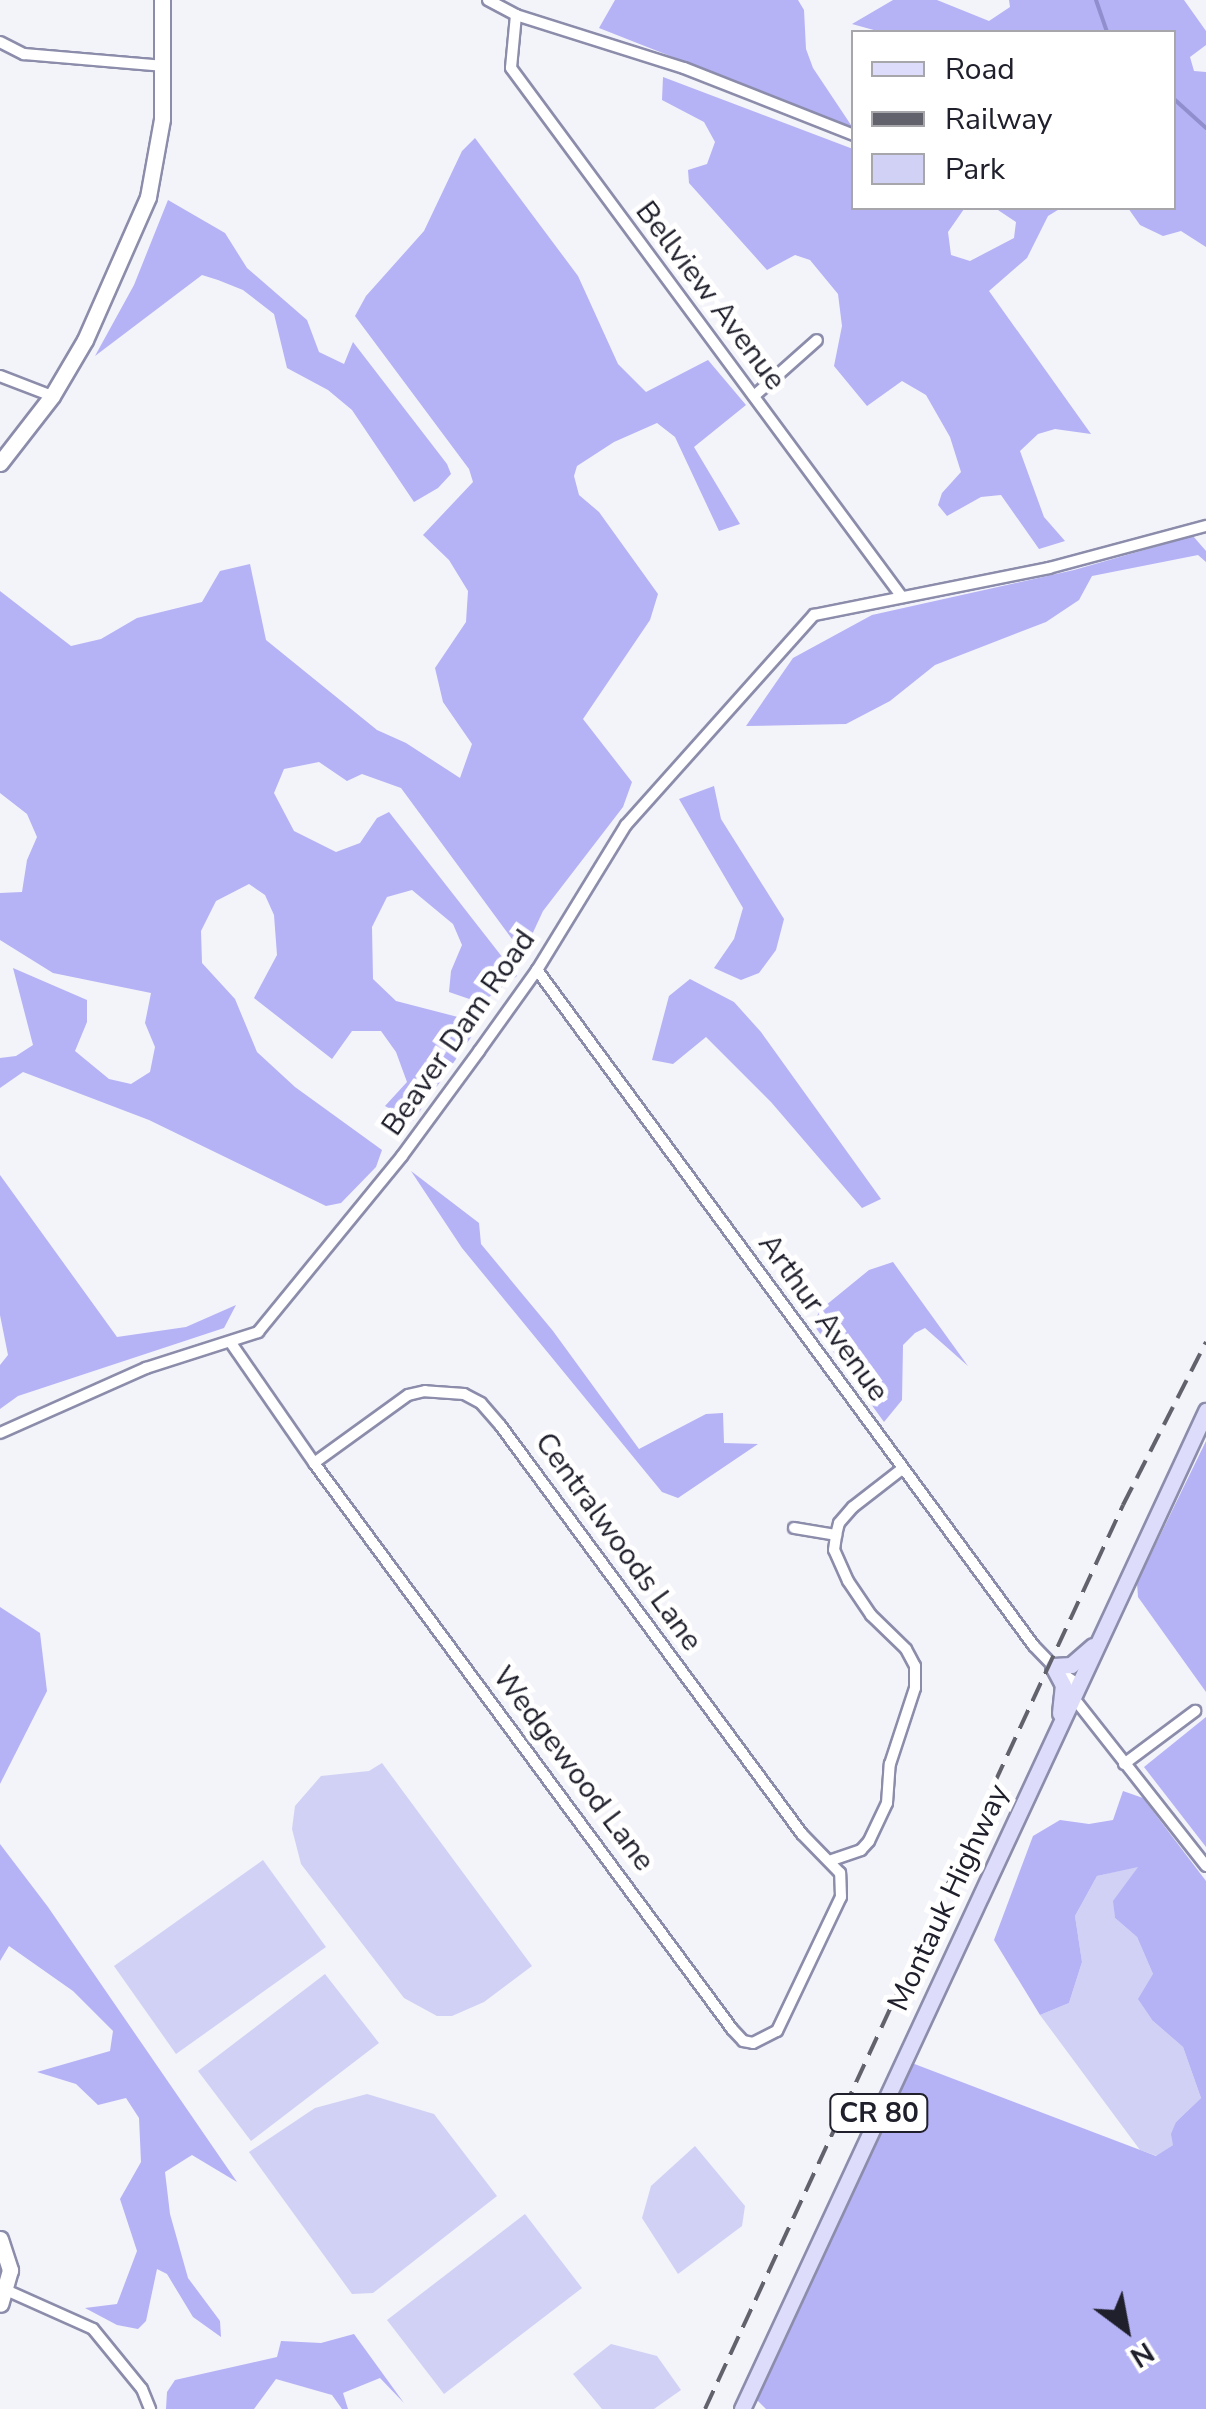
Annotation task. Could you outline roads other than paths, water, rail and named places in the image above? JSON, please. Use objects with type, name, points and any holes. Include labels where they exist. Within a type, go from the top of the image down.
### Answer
[{"type":"main road","points":[[0,464],[52,396],[85,340],[148,197],[162,119],[162,0]]},
{"type":"main road","name":"Montauk Highway","points":[[742,2409],[1206,1411]]},
{"type":"main road","points":[[1055,1736],[1063,1690],[1053,1666],[1075,1662],[1100,1639]]},
{"type":"main road","points":[[0,2240],[10,2270],[3,2297]]},
{"type":"street","points":[[488,0],[516,15],[684,68],[851,134]]},
{"type":"street","name":"Bellview Avenue","points":[[516,15],[511,68],[902,597]]},
{"type":"street","points":[[0,42],[24,54],[165,66]]},
{"type":"street","points":[[754,396],[817,340]]},
{"type":"street","points":[[0,376],[52,396]]},
{"type":"street","name":"Beaver Dam Road","points":[[0,1434],[146,1368],[232,1344],[258,1332],[402,1156],[538,970],[626,826],[814,615],[1049,568],[1206,526]]},
{"type":"street","name":"Arthur Avenue","points":[[538,970],[902,1469],[1076,1691],[1124,1764],[1206,1866]]},
{"type":"street","name":"Wedgewood Lane","points":[[232,1344],[314,1463],[743,2041],[765,2040],[777,2031],[841,1897],[840,1872],[832,1860]]},
{"type":"street","name":"Centralwoods Lane","points":[[314,1463],[408,1395],[444,1391],[481,1403],[802,1834],[832,1860]]},
{"type":"street","points":[[832,1860],[849,1856],[870,1841],[887,1803],[890,1764],[916,1688],[915,1666],[906,1649],[871,1615],[848,1581],[834,1550],[836,1536],[839,1523],[853,1507],[902,1469]]},
{"type":"street","points":[[794,1528],[836,1536]]},
{"type":"street","points":[[1124,1764],[1195,1710]]},
{"type":"street","points":[[3,2297],[93,2329],[142,2388],[150,2409]]},
{"type":"waterway","points":[[1096,0],[1106,30]]},
{"type":"waterway","points":[[1176,101],[1206,128]]},
{"type":"railway","points":[[705,2409],[1123,1505],[1206,1342]]}]
